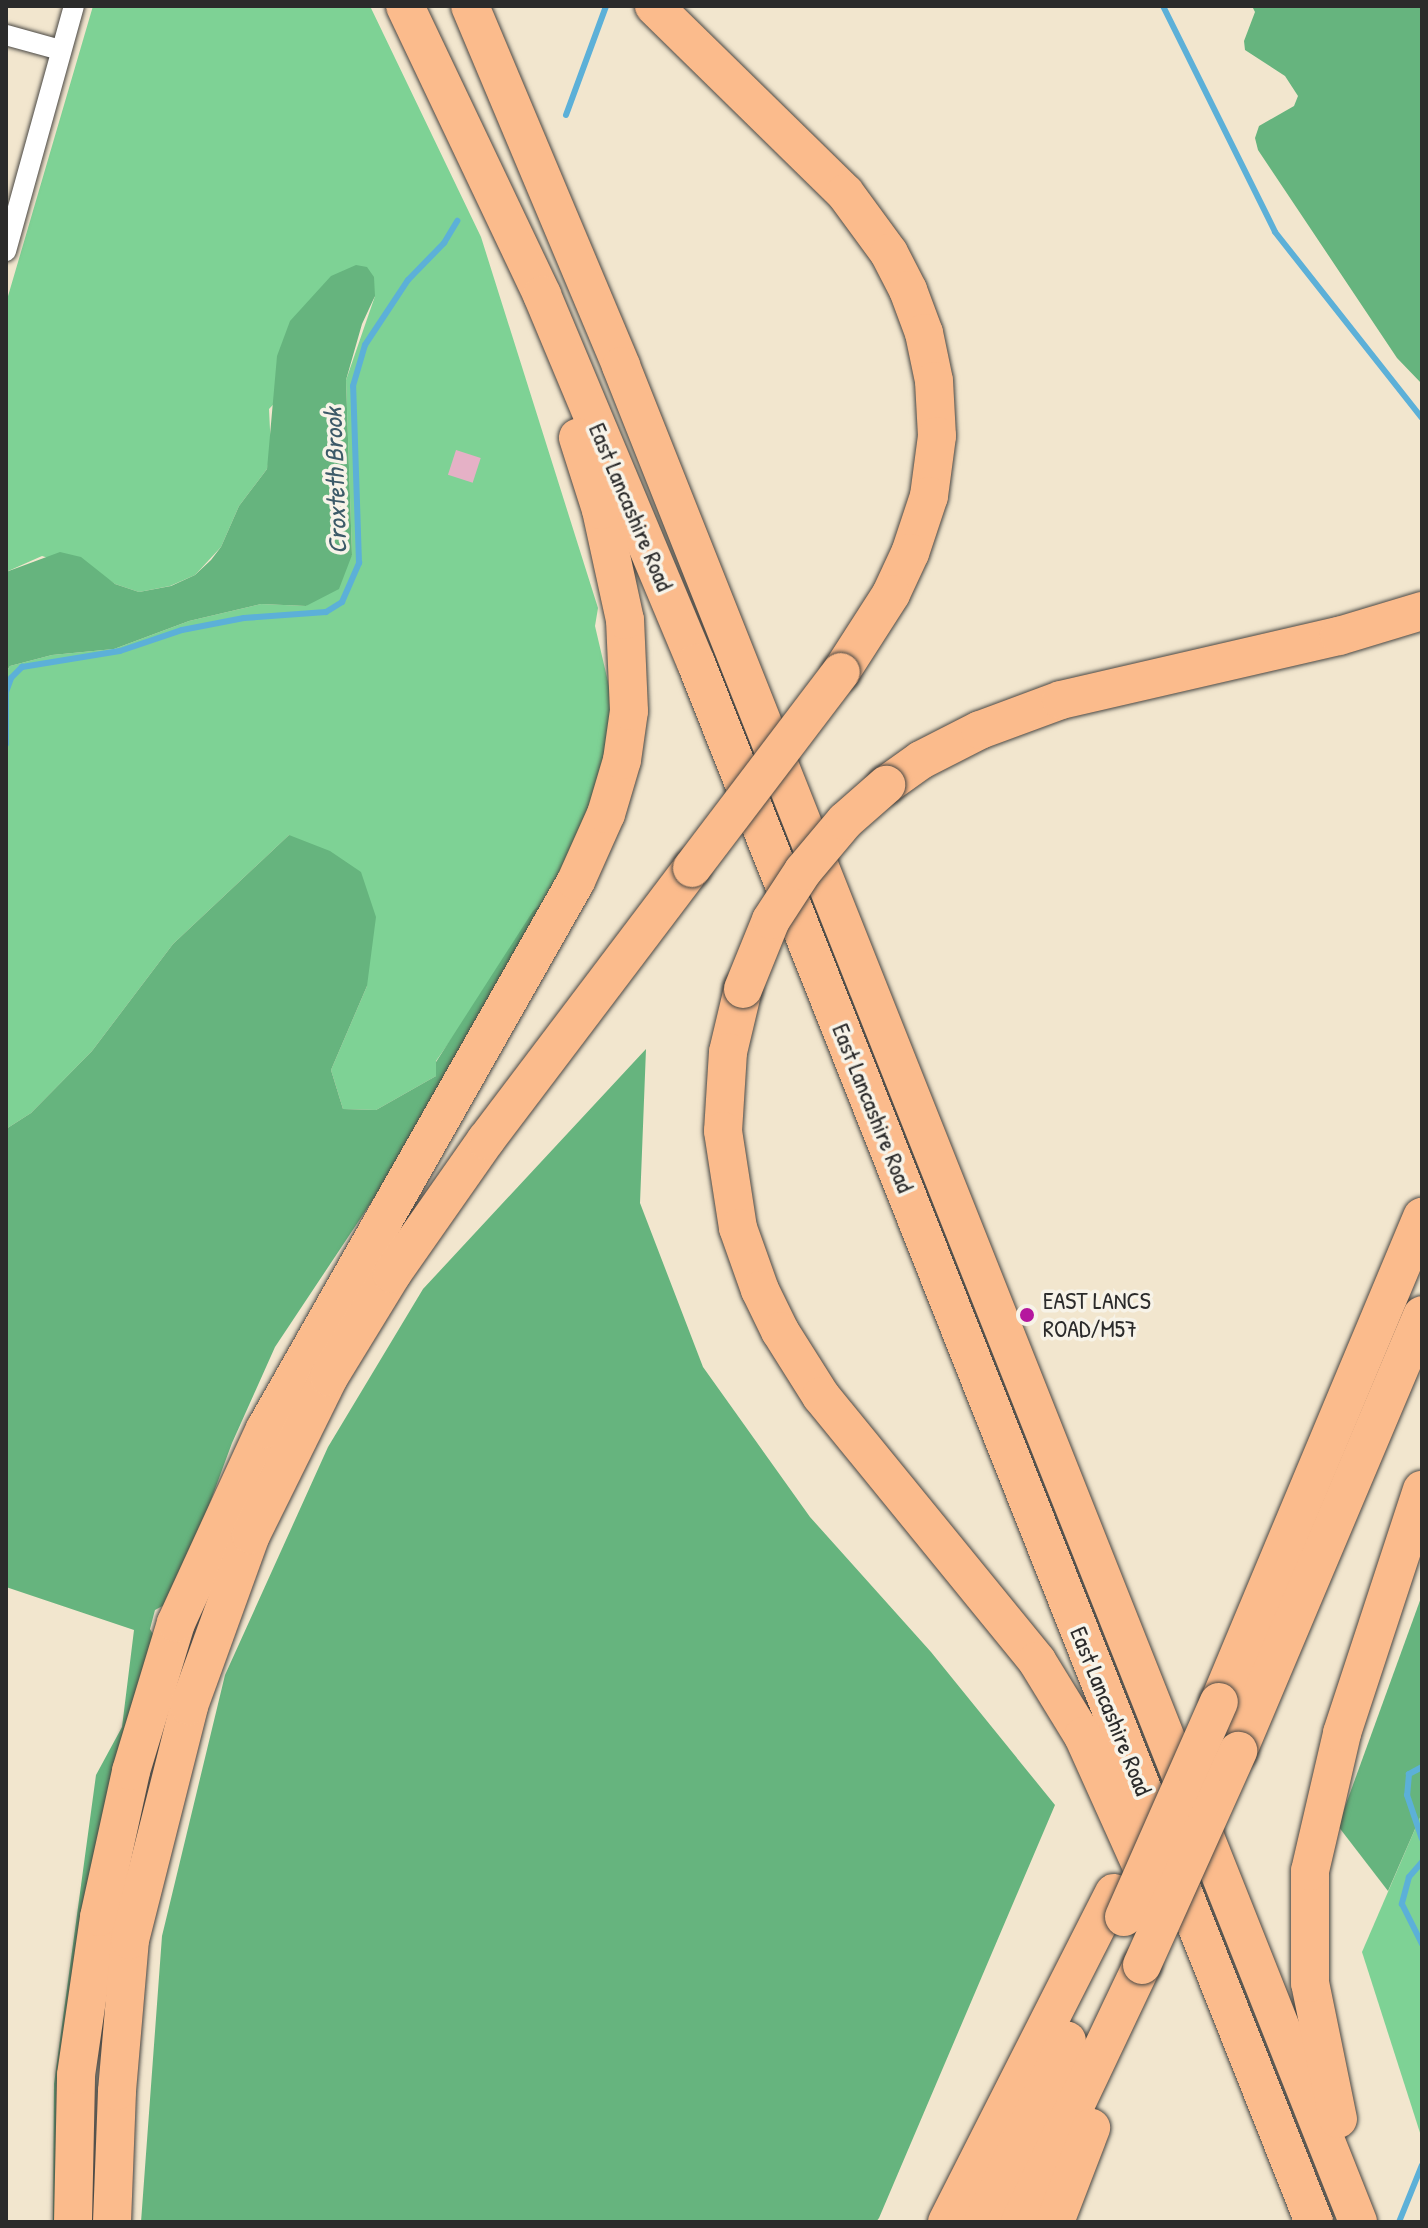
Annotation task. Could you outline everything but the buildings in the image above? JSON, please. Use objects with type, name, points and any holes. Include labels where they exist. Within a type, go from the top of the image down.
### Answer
[{"type":"highway","name":"East Lancashire Road","points":[[405,6],[495,192],[696,663],[1313,2221]]},
{"type":"highway","name":"East Lancashire Road","points":[[470,6],[621,366],[1358,2222]]},
{"type":"highway","points":[[112,2222],[117,2091],[130,1940],[189,1706],[251,1535],[329,1377],[392,1274],[486,1140],[841,672],[891,594],[910,553],[929,496],[937,436],[934,381],[924,333],[899,272],[854,204],[654,6]]},
{"type":"highway","points":[[73,2222],[76,2075],[99,1917],[131,1771],[176,1623],[265,1429],[576,881],[606,814],[622,760],[629,711],[629,667],[621,592],[601,510],[495,192]]},
{"type":"highway","points":[[1313,2221],[1241,2087],[1083,1736],[1050,1681],[998,1610],[859,1446],[821,1396],[780,1331],[760,1290],[736,1219],[723,1131],[728,1052],[743,989],[771,920],[803,871],[837,829],[886,785],[921,760],[967,736],[1061,700],[1339,636],[1422,611]]},
{"type":"highway","points":[[947,2222],[1119,1905],[1219,1702],[1422,1217]]},
{"type":"highway","points":[[1055,2222],[1188,1862],[1422,1315]]},
{"type":"highway","points":[[1365,2222],[1324,2063],[1310,1983],[1310,1871],[1320,1816],[1391,1576],[1422,1490]]},
{"type":"highway","points":[[983,2222],[1119,1905]]},
{"type":"highway","points":[[1020,2222],[1146,1975]]},
{"type":"street","points":[[6,251],[74,6]]},
{"type":"street","points":[[6,35],[60,50]]},
{"type":"green space","points":[[93,6],[370,6],[481,237],[598,608],[595,626],[609,686],[612,752],[556,890],[436,1061],[436,1076],[376,1110],[343,1109],[331,1070],[367,986],[289,835],[173,944],[92,1051],[31,1113],[6,1129],[6,672],[10,666],[52,655],[114,649],[189,621],[261,604],[306,606],[352,555],[346,380],[375,296],[269,409],[271,450],[267,469],[239,506],[221,547],[195,575],[170,586],[139,592],[115,584],[100,574],[42,556],[6,572],[6,303]]},
{"type":"green space","points":[[1252,6],[1422,6],[1422,384],[1397,358],[1258,150],[1255,138],[1259,126],[1294,106],[1298,96],[1285,76],[1245,50],[1244,41],[1255,12]]},
{"type":"green space","points":[[356,265],[367,267],[374,277],[375,296],[362,324],[346,380],[352,555],[339,589],[306,606],[261,604],[189,621],[114,649],[52,655],[10,666],[6,672],[6,572],[60,552],[81,557],[115,584],[139,592],[171,586],[195,575],[211,560],[221,547],[239,506],[267,469],[277,356],[290,321],[331,276]]},
{"type":"green space","points":[[289,835],[330,851],[361,872],[376,917],[367,986],[331,1070],[343,1109],[376,1110],[436,1076],[436,1062],[533,911],[556,890],[406,1150],[275,1347],[232,1443],[174,1600],[155,1610],[150,1629],[160,1646],[66,2222],[53,2222],[54,2084],[96,1775],[122,1727],[134,1630],[6,1587],[6,1129],[31,1113],[92,1051],[173,944]]},
{"type":"green space","points":[[646,1049],[640,1203],[703,1367],[810,1517],[931,1652],[1055,1805],[879,2218],[876,2222],[141,2222],[162,1936],[225,1675],[328,1447],[423,1289]]},
{"type":"green space","points":[[1422,1595],[1422,1813],[1388,1891],[1338,1826]]},
{"type":"green space","points":[[1422,1813],[1422,2139],[1362,1952]]},
{"type":"waterway","points":[[566,115],[606,6]]},
{"type":"waterway","points":[[1163,6],[1275,232],[1422,418]]},
{"type":"waterway","name":"Croxteth Brook","points":[[6,692],[11,678],[22,667],[120,651],[182,630],[244,618],[326,612],[342,602],[359,563],[353,386],[365,345],[408,280],[444,243],[457,221]]},
{"type":"waterway","name":"Croxteth Brook","points":[[6,693],[6,744]]},
{"type":"waterway","points":[[1422,1767],[1409,1774],[1407,1795],[1422,1839]]},
{"type":"waterway","points":[[1422,1862],[1409,1877],[1402,1904],[1422,1944]]},
{"type":"waterway","points":[[1399,2222],[1422,2165]]},
{"type":"place","name":"EAST LANCS ROAD/M57","points":[[1027,1315]]}]
